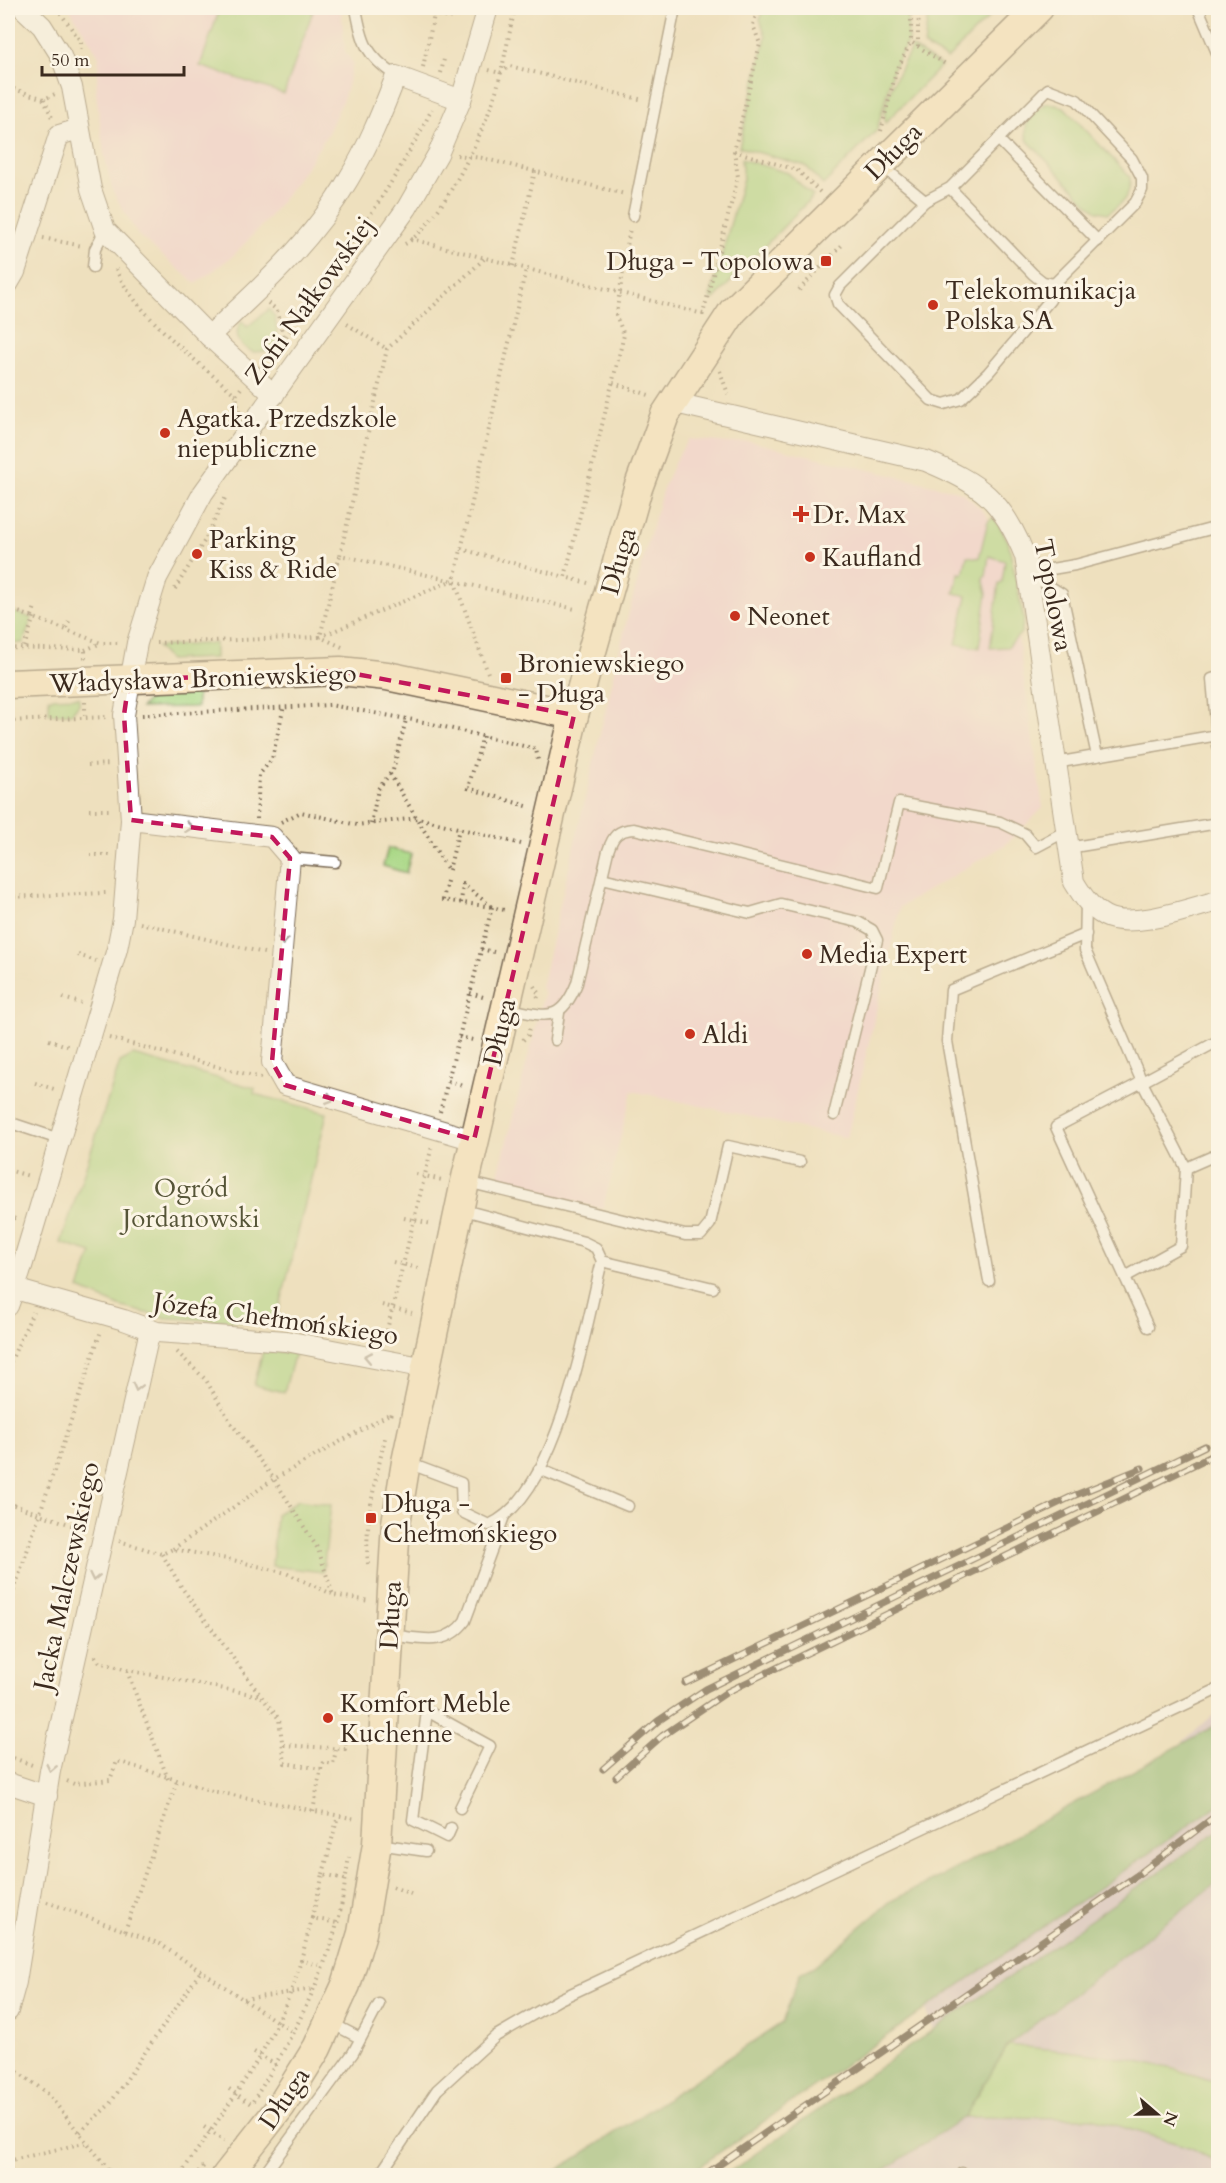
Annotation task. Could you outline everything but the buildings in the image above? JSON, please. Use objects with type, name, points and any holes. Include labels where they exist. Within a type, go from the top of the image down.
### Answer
[{"type":"street","points":[[23,8],[42,26],[61,56],[72,87],[91,189],[105,230],[209,336],[274,395]]},
{"type":"street","name":"Zofii Nałkowskiej","points":[[11,1297],[117,949],[123,919],[114,890],[121,820],[116,716],[129,680],[137,643],[157,578],[203,493],[395,226],[438,154],[461,100],[489,8]]},
{"type":"street","name":"Długa","points":[[217,2168],[281,2106],[317,2048],[346,1985],[362,1933],[360,1840],[388,1698],[389,1635],[396,1523],[426,1368],[456,1190],[474,1140],[494,1002],[638,488],[671,402],[733,311],[1039,8]]},
{"type":"street","points":[[209,336],[257,291],[311,233],[348,181],[374,131],[396,76],[440,85],[461,100]]},
{"type":"street","points":[[8,284],[15,272],[59,135],[79,129]]},
{"type":"street","name":"Topolowa","points":[[671,402],[926,460],[960,475],[981,489],[999,506],[1012,526],[1028,573],[1074,882],[1086,901]]},
{"type":"street","name":"Władysława Broniewskiego","points":[[8,684],[340,670],[387,676],[574,715]]},
{"type":"street","points":[[121,820],[272,837],[290,858],[272,1062],[285,1085],[474,1140]]},
{"type":"street","points":[[1086,901],[1106,916],[1133,921],[1218,901]]},
{"type":"street","name":"Józefa Chełmońskiego","points":[[11,1297],[124,1320],[154,1331],[286,1341],[426,1368]]},
{"type":"street","name":"Jacka Malczewskiego","points":[[8,2011],[16,1982],[47,1796],[58,1776],[154,1331]]},
{"type":"street","points":[[8,1783],[47,1796]]},
{"type":"lane","points":[[356,8],[362,40],[380,65],[396,76]]},
{"type":"lane","points":[[633,216],[675,8]]},
{"type":"lane","points":[[1198,8],[1218,55]]},
{"type":"lane","points":[[1048,89],[1077,100],[1132,159],[1142,178],[1142,190],[1135,203],[1054,284],[1050,300],[988,374],[961,399],[944,404],[931,400],[838,304],[835,295],[840,286],[925,201],[950,188],[1048,89]]},
{"type":"lane","points":[[998,138],[1098,242]]},
{"type":"lane","points":[[880,164],[925,201]]},
{"type":"lane","points":[[950,188],[1033,274],[1043,282],[1054,284]]},
{"type":"lane","points":[[93,267],[95,249],[105,230]]},
{"type":"lane","points":[[1028,573],[1075,565],[1218,527]]},
{"type":"lane","points":[[1028,573],[1062,594],[1097,756]]},
{"type":"lane","points":[[1055,763],[1218,738],[1212,679],[1218,677]]},
{"type":"lane","points":[[555,1040],[559,1013],[569,1003],[577,983],[613,837],[622,830],[634,829],[878,888],[899,803],[1000,822],[1025,834],[1036,847],[1067,839],[1218,823]]},
{"type":"lane","points":[[290,858],[335,862]]},
{"type":"lane","points":[[602,878],[750,914],[781,904],[858,922],[872,930],[877,940],[834,1115]]},
{"type":"lane","points":[[1086,901],[1085,950],[1142,1082],[1186,1168],[1181,1246],[1125,1277]]},
{"type":"lane","points":[[989,1281],[947,1041],[951,990],[1086,934]]},
{"type":"lane","points":[[494,1002],[541,1015],[559,1013]]},
{"type":"lane","points":[[1148,1327],[1056,1127],[1218,1041]]},
{"type":"lane","points":[[8,1122],[58,1139]]},
{"type":"lane","points":[[456,1190],[685,1235],[701,1235],[710,1224],[728,1146],[800,1162]]},
{"type":"lane","points":[[1186,1168],[1218,1154]]},
{"type":"lane","points":[[389,1635],[443,1639],[456,1633],[465,1621],[503,1519],[539,1469],[562,1422],[602,1261],[596,1248],[584,1242],[456,1190]]},
{"type":"lane","points":[[602,1261],[712,1288]]},
{"type":"lane","points":[[406,1462],[461,1484],[462,1512],[489,1525],[503,1519]]},
{"type":"lane","points":[[539,1469],[628,1506]]},
{"type":"lane","points":[[379,2175],[437,2090],[496,2036],[560,1999],[1218,1689]]},
{"type":"lane","points":[[388,1698],[403,1699],[490,1746],[460,1808]]},
{"type":"lane","points":[[427,1711],[413,1820],[447,1837],[451,1828]]},
{"type":"lane","points":[[360,1840],[426,1851]]},
{"type":"lane","points":[[263,2175],[352,2053],[379,2004]]},
{"type":"lane","points":[[329,2022],[360,2038]]},
{"type":"path","points":[[422,73],[435,8]]},
{"type":"path","points":[[413,240],[703,314],[738,177],[734,151],[760,44],[753,25],[758,8]]},
{"type":"path","points":[[881,131],[896,72],[911,42],[911,8]]},
{"type":"path","points":[[918,46],[918,23],[923,8]]},
{"type":"path","points":[[992,8],[997,14]]},
{"type":"path","points":[[434,15],[451,18]]},
{"type":"path","points":[[911,42],[948,65]]},
{"type":"path","points":[[278,352],[402,167],[440,85],[444,59]]},
{"type":"path","points":[[510,66],[636,98]]},
{"type":"path","points":[[734,151],[797,170],[822,194]]},
{"type":"path","points":[[438,154],[482,158],[621,193]]},
{"type":"path","points":[[513,266],[535,171]]},
{"type":"path","points":[[565,577],[624,335],[616,315],[633,216]]},
{"type":"path","points":[[59,242],[104,252],[113,263],[120,279],[176,344],[236,395]]},
{"type":"path","points":[[799,290],[843,244]]},
{"type":"path","points":[[320,637],[387,349],[484,258]]},
{"type":"path","points":[[489,674],[454,579],[526,269]]},
{"type":"path","points":[[257,291],[277,310],[284,340]]},
{"type":"path","points":[[357,330],[387,349]]},
{"type":"path","points":[[251,356],[259,363]]},
{"type":"path","points":[[719,368],[728,394]]},
{"type":"path","points":[[613,383],[643,393]]},
{"type":"path","points":[[461,549],[582,582]]},
{"type":"path","points":[[340,555],[454,579],[574,609]]},
{"type":"path","points":[[8,608],[101,643],[320,637],[454,579]]},
{"type":"path","points":[[24,647],[35,607]]},
{"type":"path","points":[[66,628],[70,619]]},
{"type":"path","points":[[320,637],[350,650]]},
{"type":"path","points":[[8,648],[85,650],[101,643]]},
{"type":"path","points":[[85,650],[85,681]]},
{"type":"path","points":[[8,721],[330,705],[536,749],[539,765]]},
{"type":"path","points":[[284,706],[272,759],[259,775],[256,835],[301,812],[357,825],[418,818],[522,845],[524,835]]},
{"type":"path","points":[[109,728],[116,716]]},
{"type":"path","points":[[371,824],[378,789],[390,774],[406,720]]},
{"type":"path","points":[[483,736],[468,788],[530,807]]},
{"type":"path","points":[[110,752],[111,775]]},
{"type":"path","points":[[88,765],[111,764]]},
{"type":"path","points":[[390,774],[448,870],[459,829]]},
{"type":"path","points":[[528,816],[532,796]]},
{"type":"path","points":[[112,798],[112,810],[121,820]]},
{"type":"path","points":[[89,810],[112,810]]},
{"type":"path","points":[[90,855],[112,856],[112,843]]},
{"type":"path","points":[[447,881],[443,900],[492,906],[504,910]]},
{"type":"path","points":[[461,903],[464,884],[492,906]]},
{"type":"path","points":[[8,897],[114,890]]},
{"type":"path","points":[[107,902],[114,890]]},
{"type":"path","points":[[380,1359],[492,906]]},
{"type":"path","points":[[123,919],[264,953]]},
{"type":"path","points":[[481,949],[494,952]]},
{"type":"path","points":[[78,955],[97,961],[98,954]]},
{"type":"path","points":[[470,993],[494,1002]]},
{"type":"path","points":[[90,1033],[241,1073]]},
{"type":"path","points":[[459,1037],[473,1040]]},
{"type":"path","points":[[448,1081],[463,1085]]},
{"type":"path","points":[[8,1170],[29,1176]]},
{"type":"path","points":[[416,1174],[426,1176],[456,1190]]},
{"type":"path","points":[[8,1217],[16,1219]]},
{"type":"path","points":[[404,1218],[432,1224]]},
{"type":"path","points":[[393,1262],[422,1269]]},
{"type":"path","points":[[382,1305],[412,1313]]},
{"type":"path","points":[[8,1368],[34,1311],[40,1306]]},
{"type":"path","points":[[8,1608],[103,1324]]},
{"type":"path","points":[[154,1331],[206,1380],[231,1423],[274,1479],[318,1549],[333,1595]]},
{"type":"path","points":[[8,1503],[162,1554],[173,1549],[274,1479],[391,1413],[388,1423]]},
{"type":"path","points":[[367,1550],[375,1485],[386,1433]]},
{"type":"path","points":[[173,1549],[286,1573],[333,1595],[373,1602]]},
{"type":"path","points":[[162,1554],[182,1588],[279,1719],[285,1763],[321,1769]]},
{"type":"path","points":[[116,1667],[261,1696]]},
{"type":"path","points":[[127,1670],[168,1779]]},
{"type":"path","points":[[284,1745],[345,1749],[346,1737]]},
{"type":"path","points":[[313,1811],[321,1769],[324,1762],[333,1764],[336,1750]]},
{"type":"path","points":[[8,1756],[74,1784],[110,1780],[117,1761],[168,1779],[212,1791],[356,1819]]},
{"type":"path","points":[[125,1932],[177,1781]]},
{"type":"path","points":[[244,2114],[276,2065],[314,1989],[337,1923],[345,1879],[360,1840],[356,1819],[357,1807]]},
{"type":"path","points":[[184,2169],[280,2023],[293,1992],[338,1816]]},
{"type":"path","points":[[323,1874],[345,1879]]},
{"type":"path","points":[[388,1885],[411,1894]]},
{"type":"path","points":[[30,1895],[160,1944],[294,2032]]},
{"type":"path","points":[[312,1918],[337,1923]]},
{"type":"path","points":[[301,1960],[322,1966]]},
{"type":"path","points":[[80,2132],[109,2105],[201,1971]]},
{"type":"path","points":[[243,1999],[314,1989]]},
{"type":"path","points":[[254,2052],[276,2065]]},
{"type":"path","points":[[8,2065],[47,2093],[114,2175]]},
{"type":"path","points":[[229,2090],[251,2104]]},
{"type":"path","points":[[204,2127],[224,2141]]},
{"type":"path","points":[[220,2147],[231,2132]]},
{"type":"path","points":[[14,2175],[8,2161],[88,2142]]},
{"type":"path","points":[[194,2175],[217,2168]]},
{"type":"highlighted area","points":[[340,671],[574,715],[474,1140],[285,1085],[272,1062],[290,858],[272,837],[131,820],[124,715],[129,680]]},
{"type":"shaded area","points":[[69,8],[341,8],[345,52],[353,63],[344,97],[328,133],[268,219],[234,255],[196,284],[138,235],[113,192],[104,154],[96,93],[99,56]]},
{"type":"shaded area","points":[[689,439],[729,443],[748,441],[962,492],[983,511],[1004,542],[1043,808],[1005,845],[900,907],[847,1138],[632,1091],[603,1209],[496,1183],[544,994],[541,987],[626,623],[662,491],[676,459]]},
{"type":"shaded area","points":[[1218,1711],[1218,2083],[1184,2070],[1096,2054],[1009,2045],[965,2116],[1092,2118],[1192,2148],[1218,2163],[1218,2175],[877,2176],[964,2117],[894,1919],[1088,1824]]},
{"type":"green space","points":[[220,8],[314,8],[284,94],[200,66]]},
{"type":"green space","points":[[763,8],[907,8],[908,40],[893,69],[877,130],[823,185],[806,166],[739,147],[766,36],[760,19]]},
{"type":"green space","points":[[929,8],[985,8],[989,17],[947,59],[924,46]]},
{"type":"green space","points":[[912,47],[941,66],[885,123],[889,95]]},
{"type":"green space","points":[[1047,103],[1064,107],[1130,177],[1129,189],[1125,198],[1108,213],[1097,211],[1089,205],[1028,141],[1026,128],[1029,119],[1036,110]]},
{"type":"green space","points":[[741,159],[788,173],[813,196],[714,299],[710,297],[743,179]]},
{"type":"green space","points":[[269,309],[275,317],[278,339],[269,351],[253,352],[238,340],[239,326],[242,321],[247,327]]},
{"type":"green space","points":[[994,517],[1008,541],[1024,619],[1021,633],[1008,647],[990,648],[999,583],[1002,582],[1005,561],[989,556],[986,576],[983,578],[987,593],[979,648],[956,644],[967,596],[954,593],[959,573],[963,574],[967,556],[979,558],[988,521]]},
{"type":"green space","points":[[8,610],[32,618],[23,643],[8,644]]},
{"type":"green space","points":[[215,643],[215,658],[169,660],[157,647]]},
{"type":"green space","points":[[167,692],[197,692],[197,707],[141,708],[151,697]]},
{"type":"green space","points":[[79,697],[79,704],[72,713],[49,714],[49,698]]},
{"type":"green space","points":[[388,848],[411,854],[406,873],[383,866]]},
{"type":"green space","name":"Ogród Jordanowski","points":[[133,1055],[255,1088],[254,1094],[327,1113],[276,1323],[167,1318],[122,1307],[79,1289],[92,1253],[61,1243],[120,1062]]},
{"type":"green space","points":[[263,1351],[295,1353],[284,1392],[254,1385]]},
{"type":"green space","points":[[298,1500],[331,1505],[323,1572],[272,1566],[276,1514]]},
{"type":"green space","points":[[1218,1724],[1218,1805],[687,2175],[550,2175],[782,2023],[800,1973],[814,1966],[891,1901],[948,1873]]},
{"type":"green space","points":[[1218,1831],[1218,1882],[1008,2045],[964,2117],[877,2175],[725,2175]]},
{"type":"green space","points":[[1008,2045],[1141,2062],[1193,2074],[1218,2083],[1218,2163],[1192,2148],[1092,2118],[964,2117]]},
{"type":"railway","points":[[603,1769],[658,1721],[706,1689],[1205,1446]]},
{"type":"railway","points":[[616,1777],[662,1736],[727,1692],[1218,1453]]},
{"type":"railway","points":[[685,1683],[1073,1496],[1142,1468]]},
{"type":"railway","points":[[703,2176],[1136,1876],[1218,1814]]},
{"type":"place","name":"Długa - Topolowa","points":[[826,261]]},
{"type":"place","name":"Telekomunikacja Polska SA","points":[[933,305]]},
{"type":"place","name":"Agatka. Przedszkole niepubliczne","points":[[165,433]]},
{"type":"place","name":"Dr. Max","points":[[801,514]]},
{"type":"place","name":"Parking Kiss & Ride","points":[[197,554]]},
{"type":"place","name":"Kaufland","points":[[810,557]]},
{"type":"place","name":"Neonet","points":[[735,616]]},
{"type":"place","name":"Broniewskiego - Długa","points":[[506,678]]},
{"type":"place","name":"Media Expert","points":[[807,954]]},
{"type":"place","name":"Aldi","points":[[690,1034]]},
{"type":"place","name":"Długa - Chełmońskiego","points":[[371,1518]]},
{"type":"place","name":"Komfort Meble Kuchenne","points":[[328,1718]]}]
